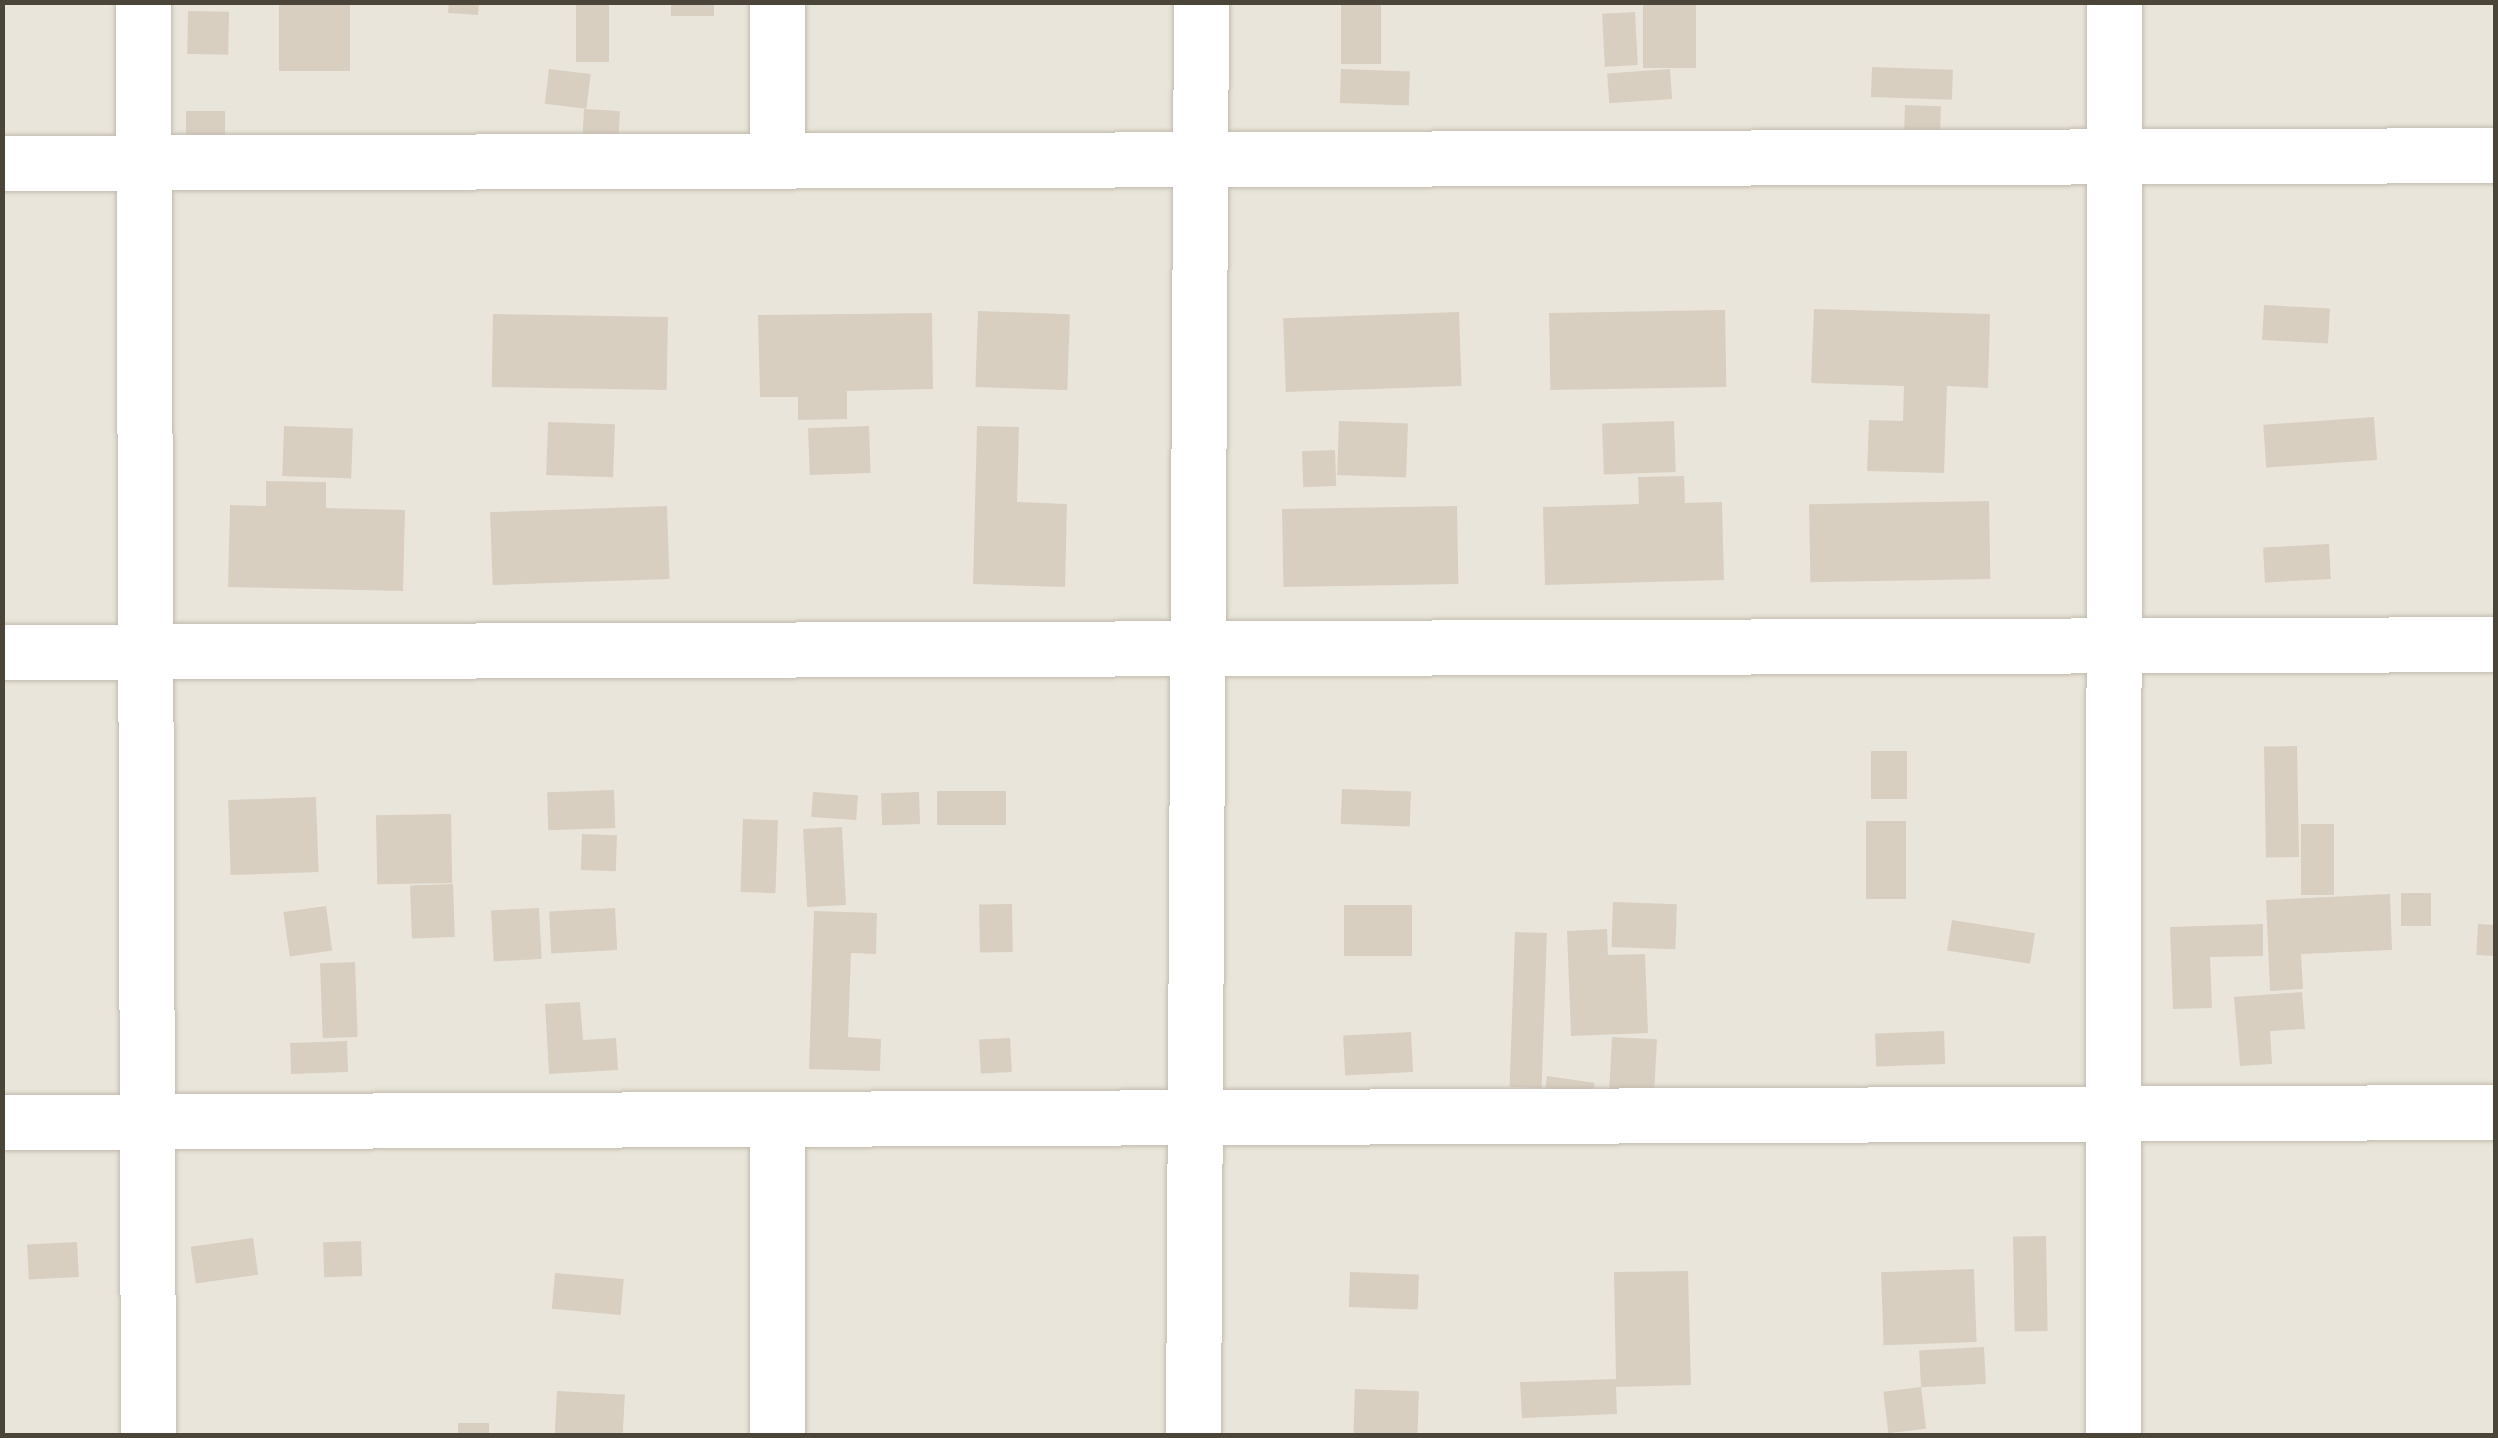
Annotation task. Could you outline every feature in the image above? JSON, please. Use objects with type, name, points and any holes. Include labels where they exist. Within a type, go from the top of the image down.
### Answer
[{"type":"street","points":[[143,2],[148,1436]]},
{"type":"street","points":[[777,2],[777,161]]},
{"type":"street","points":[[1193,1436],[1201,2]]},
{"type":"street","points":[[2113,1436],[2114,2]]},
{"type":"street","points":[[2,163],[2496,155]]},
{"type":"street","points":[[2,652],[2496,644]]},
{"type":"street","points":[[2,1122],[2496,1112]]},
{"type":"street","points":[[777,1119],[777,1436]]},
{"type":"shaded area","points":[[3,3],[2495,3],[2495,1436],[3,1436]]},
{"type":"building","points":[[279,2],[350,2],[350,71],[279,71]]},
{"type":"building","points":[[449,2],[479,2],[478,15],[448,13]]},
{"type":"building","points":[[576,2],[609,2],[609,62],[576,62]]},
{"type":"building","points":[[671,2],[714,2],[714,16],[671,16]]},
{"type":"building","points":[[1341,2],[1381,2],[1381,64],[1341,64]]},
{"type":"building","points":[[1643,2],[1696,2],[1696,68],[1643,68]]},
{"type":"building","points":[[188,11],[229,12],[228,55],[187,54]]},
{"type":"building","points":[[1635,12],[1638,65],[1605,67],[1602,14]]},
{"type":"building","points":[[1872,67],[1953,70],[1952,100],[1871,97]]},
{"type":"building","points":[[549,69],[591,74],[586,109],[545,104]]},
{"type":"building","points":[[1341,69],[1410,71],[1409,105],[1340,103]]},
{"type":"building","points":[[1670,69],[1672,99],[1609,103],[1607,73]]},
{"type":"building","points":[[1905,105],[1941,106],[1940,141],[1904,140]]},
{"type":"building","points":[[584,109],[620,111],[618,146],[582,144]]},
{"type":"building","points":[[186,111],[225,111],[225,142],[186,142]]},
{"type":"building","points":[[2264,305],[2330,308],[2328,343],[2262,340]]},
{"type":"building","points":[[1814,309],[1990,314],[1988,388],[1947,386],[1944,473],[1867,471],[1869,420],[1903,421],[1904,386],[1811,383]]},
{"type":"building","points":[[1725,310],[1726,387],[1550,390],[1549,313]]},
{"type":"building","points":[[978,311],[1070,314],[1067,390],[975,387]]},
{"type":"building","points":[[1459,312],[1462,386],[1286,392],[1283,318]]},
{"type":"building","points":[[932,313],[933,389],[847,391],[847,419],[798,420],[798,397],[760,397],[758,315]]},
{"type":"building","points":[[493,314],[668,317],[667,390],[492,387]]},
{"type":"building","points":[[2374,417],[2377,460],[2266,468],[2263,425]]},
{"type":"building","points":[[1339,421],[1408,423],[1406,477],[1337,475]]},
{"type":"building","points":[[1674,421],[1676,472],[1604,474],[1602,424]]},
{"type":"building","points":[[548,422],[615,424],[613,477],[546,475]]},
{"type":"building","points":[[284,426],[353,428],[351,478],[282,476]]},
{"type":"building","points":[[869,426],[871,473],[810,475],[808,428]]},
{"type":"building","points":[[977,426],[1019,427],[1017,502],[1067,504],[1065,587],[973,584]]},
{"type":"building","points":[[1335,450],[1336,486],[1303,487],[1302,451]]},
{"type":"building","points":[[1684,476],[1685,503],[1722,502],[1724,580],[1545,585],[1543,507],[1639,504],[1638,477]]},
{"type":"building","points":[[266,481],[326,482],[326,508],[405,510],[403,591],[228,587],[230,505],[266,506]]},
{"type":"building","points":[[1989,501],[1990,579],[1810,582],[1809,504]]},
{"type":"building","points":[[667,506],[670,579],[493,585],[490,512]]},
{"type":"building","points":[[1457,506],[1458,584],[1283,587],[1282,509]]},
{"type":"building","points":[[2329,544],[2331,579],[2265,582],[2263,547]]},
{"type":"building","points":[[2297,746],[2299,857],[2266,858],[2264,747]]},
{"type":"building","points":[[1871,751],[1907,751],[1907,799],[1871,799]]},
{"type":"building","points":[[1342,789],[1411,791],[1410,826],[1341,824]]},
{"type":"building","points":[[614,790],[615,828],[548,830],[547,792]]},
{"type":"building","points":[[937,791],[1006,791],[1006,825],[937,825]]},
{"type":"building","points":[[813,792],[858,795],[856,820],[811,817]]},
{"type":"building","points":[[919,792],[920,824],[882,825],[881,793]]},
{"type":"building","points":[[316,797],[319,872],[231,875],[228,800]]},
{"type":"building","points":[[451,814],[452,883],[377,884],[376,815]]},
{"type":"building","points":[[743,819],[778,820],[775,893],[740,892]]},
{"type":"building","points":[[1866,821],[1906,821],[1906,899],[1866,899]]},
{"type":"building","points":[[2301,824],[2334,824],[2334,895],[2301,895]]},
{"type":"building","points":[[842,827],[846,905],[807,907],[803,829]]},
{"type":"building","points":[[582,834],[617,835],[616,871],[581,870]]},
{"type":"building","points":[[453,884],[455,937],[412,938],[410,886]]},
{"type":"building","points":[[2401,893],[2431,893],[2431,926],[2401,926]]},
{"type":"building","points":[[2390,894],[2392,950],[2301,954],[2303,989],[2270,991],[2266,900]]},
{"type":"building","points":[[1613,902],[1677,904],[1675,949],[1611,947]]},
{"type":"building","points":[[1012,904],[1013,952],[980,953],[979,905]]},
{"type":"building","points":[[1344,905],[1412,905],[1412,956],[1344,956]]},
{"type":"building","points":[[326,906],[332,951],[290,957],[283,912]]},
{"type":"building","points":[[539,908],[542,959],[494,961],[491,911]]},
{"type":"building","points":[[615,908],[617,950],[551,953],[549,911]]},
{"type":"building","points":[[814,911],[877,913],[876,954],[851,953],[848,1037],[881,1039],[880,1071],[809,1069]]},
{"type":"building","points":[[1952,920],[2035,933],[2030,964],[1947,951]]},
{"type":"building","points":[[2263,924],[2263,956],[2210,957],[2212,1008],[2173,1009],[2170,927]]},
{"type":"building","points":[[2478,924],[2496,925],[2494,956],[2476,955]]},
{"type":"building","points":[[1607,929],[1608,955],[1645,954],[1648,1033],[1571,1036],[1567,931]]},
{"type":"building","points":[[1515,932],[1547,933],[1542,1088],[1510,1087]]},
{"type":"building","points":[[355,962],[358,1037],[323,1038],[320,963]]},
{"type":"building","points":[[2302,992],[2305,1029],[2270,1031],[2272,1064],[2240,1066],[2234,997]]},
{"type":"building","points":[[580,1002],[583,1040],[616,1038],[618,1070],[549,1074],[545,1004]]},
{"type":"building","points":[[1944,1031],[1945,1064],[1876,1066],[1875,1033]]},
{"type":"building","points":[[1411,1032],[1413,1072],[1345,1076],[1343,1036]]},
{"type":"building","points":[[1612,1037],[1657,1039],[1654,1102],[1609,1100]]},
{"type":"building","points":[[1010,1038],[1012,1072],[981,1074],[979,1040]]},
{"type":"building","points":[[347,1041],[348,1072],[291,1074],[290,1043]]},
{"type":"building","points":[[1547,1076],[1595,1083],[1591,1109],[1543,1103]]},
{"type":"building","points":[[2046,1236],[2048,1331],[2015,1332],[2013,1237]]},
{"type":"building","points":[[253,1238],[258,1275],[196,1283],[191,1247]]},
{"type":"building","points":[[361,1241],[362,1276],[324,1277],[323,1242]]},
{"type":"building","points":[[77,1242],[79,1277],[29,1280],[27,1245]]},
{"type":"building","points":[[1974,1269],[1977,1342],[1884,1345],[1881,1272]]},
{"type":"building","points":[[1688,1271],[1691,1385],[1616,1387],[1617,1414],[1522,1418],[1520,1382],[1616,1379],[1614,1272]]},
{"type":"building","points":[[1350,1272],[1419,1274],[1418,1309],[1349,1307]]},
{"type":"building","points":[[555,1273],[624,1279],[621,1315],[552,1309]]},
{"type":"building","points":[[1984,1347],[1986,1384],[1921,1387],[1919,1350]]},
{"type":"building","points":[[1921,1387],[1926,1429],[1888,1433],[1883,1392]]},
{"type":"building","points":[[1355,1389],[1419,1391],[1417,1436],[1353,1435]]},
{"type":"building","points":[[557,1391],[625,1395],[623,1436],[555,1436]]},
{"type":"building","points":[[458,1423],[489,1423],[489,1436],[458,1436]]}]
